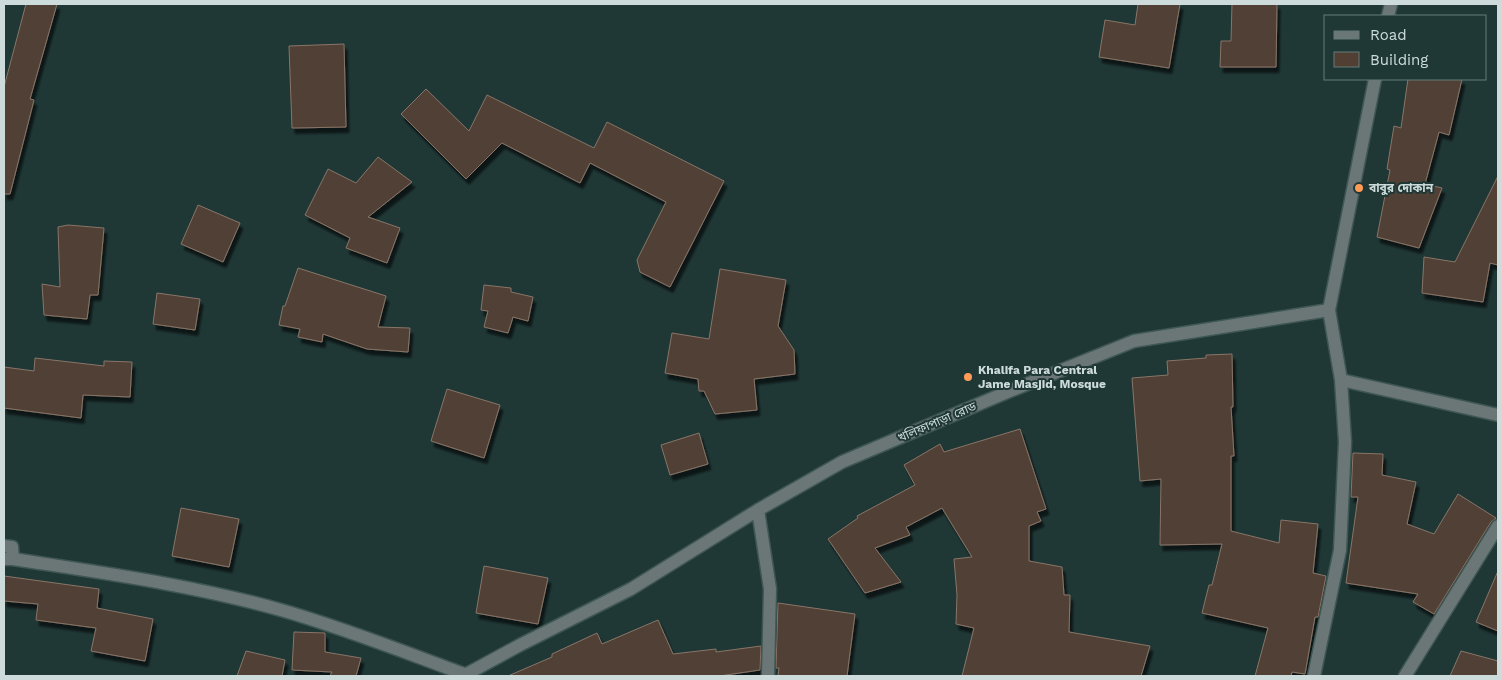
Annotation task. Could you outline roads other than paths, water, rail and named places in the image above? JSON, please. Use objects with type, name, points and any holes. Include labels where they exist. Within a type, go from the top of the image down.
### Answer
[{"type":"street","points":[[1314,676],[1340,550],[1345,442],[1341,380],[1329,310],[1376,80]]},
{"type":"street","name":"খলিফাপাড়া রোড","points":[[464,675],[631,589],[758,510],[842,462],[1134,341],[1329,310]]},
{"type":"street","points":[[1341,380],[1498,416]]},
{"type":"street","points":[[758,510],[770,589],[768,676]]},
{"type":"street","points":[[1405,676],[1498,526]]},
{"type":"street","points":[[4,546],[12,547],[8,559],[171,584],[281,610],[359,634],[464,675]]},
{"type":"place","name":"বাবুর দোকান","points":[[1359,188]]},
{"type":"place","name":"Khalifa Para Central Jame Masjid, Mosque","points":[[968,377]]}]
